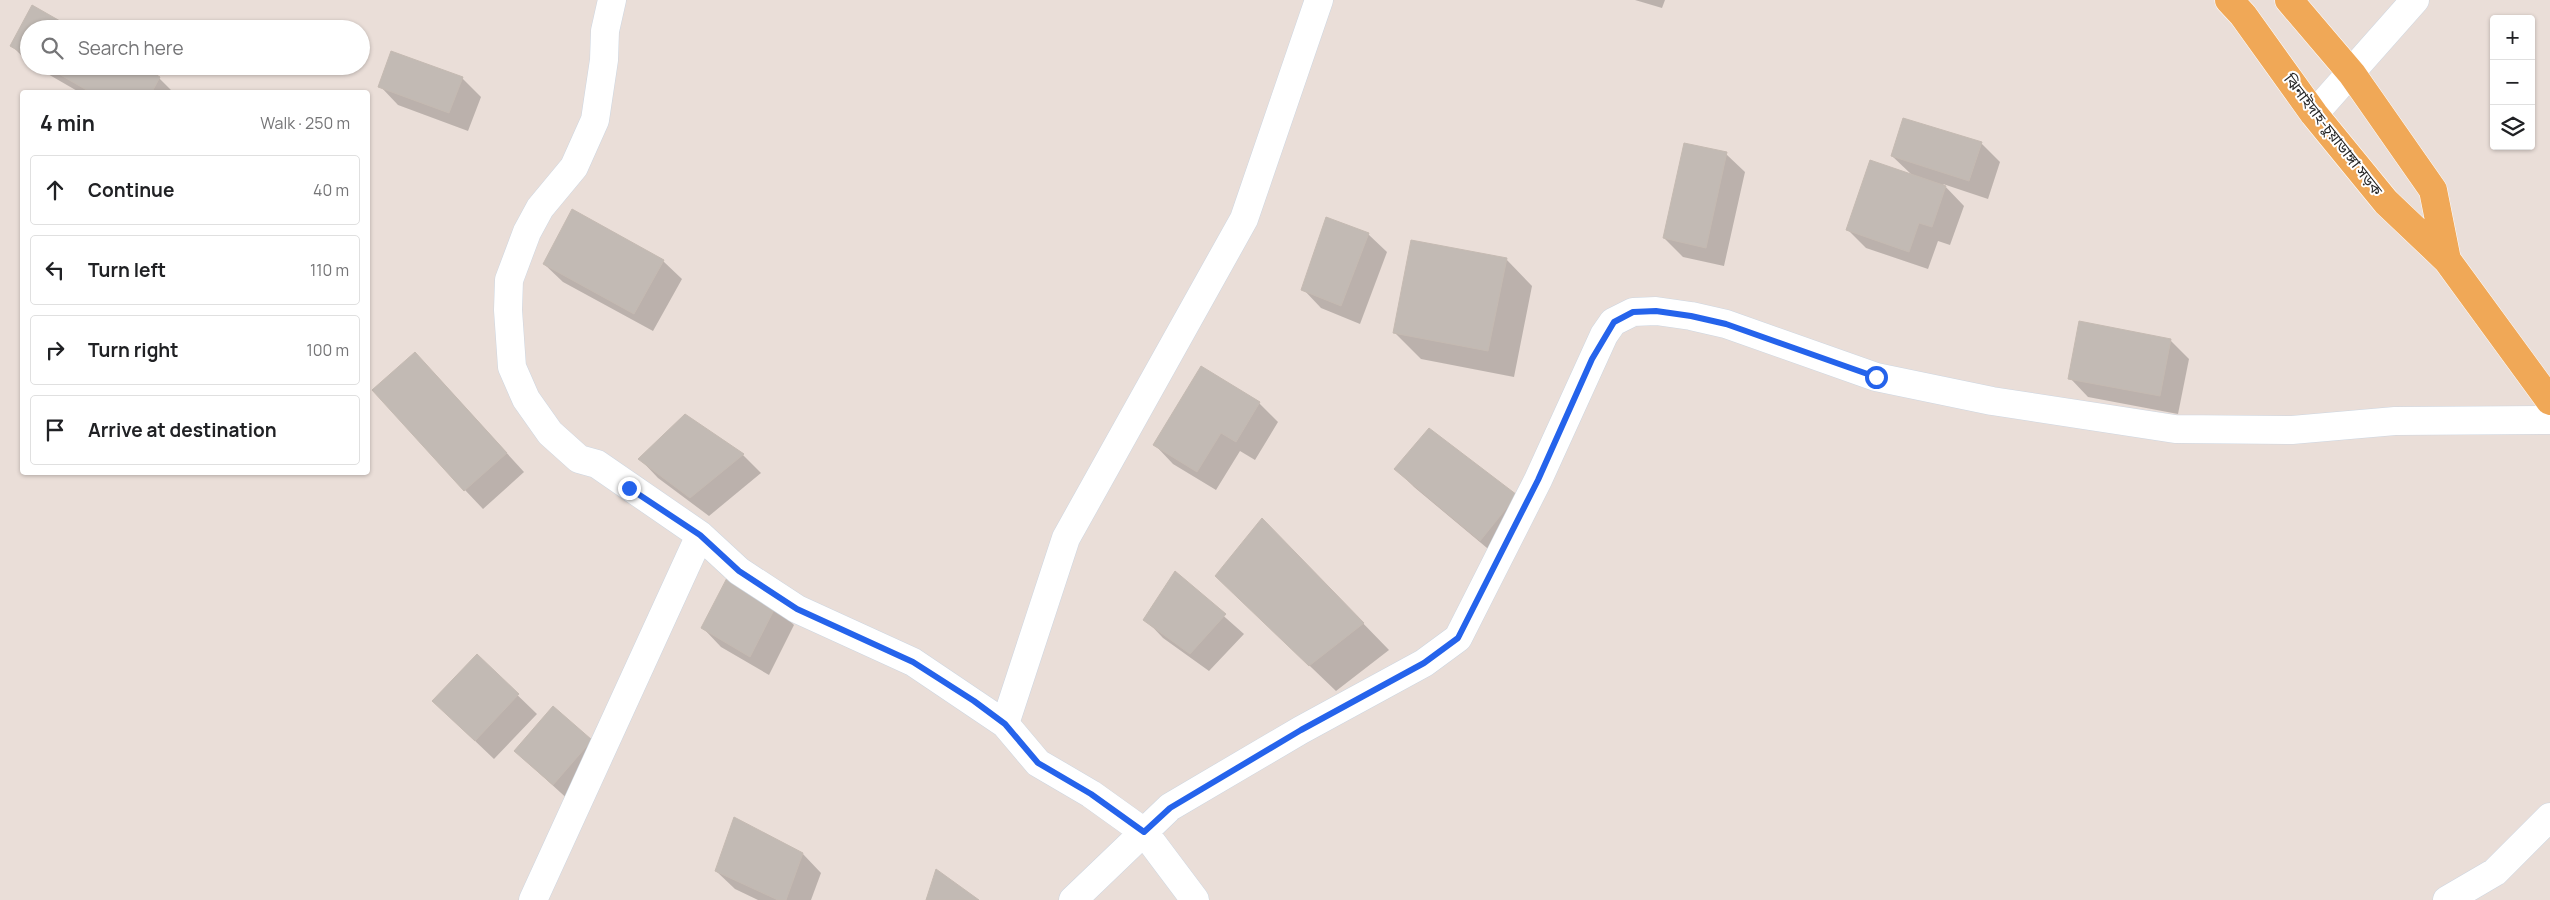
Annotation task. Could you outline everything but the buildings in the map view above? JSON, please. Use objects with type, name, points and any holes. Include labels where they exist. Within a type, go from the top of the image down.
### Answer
[{"type":"main road","name":"ঝিনাইদাহ-চুয়াডাঙ্গা সড়ক","points":[[2229,0],[2243,14],[2314,114],[2386,202],[2447,260],[2550,401]]},
{"type":"main road","name":"ঝিনাইদাহ-চুয়াডাঙ্গা সড়ক","points":[[2288,0],[2352,74],[2433,190],[2447,260]]},
{"type":"street","points":[[612,0],[605,30],[604,60],[595,120],[574,167],[540,208],[518,252],[509,280],[508,310],[512,367],[526,399],[550,433],[579,459],[598,464],[700,535],[739,571],[797,609],[913,662],[1005,724],[1038,763],[1091,794],[1144,832],[1195,900]]},
{"type":"street","points":[[1005,724],[1066,538],[1244,219],[1319,0]]},
{"type":"street","points":[[2314,114],[2352,74],[2415,0]]},
{"type":"street","points":[[1072,900],[1170,808],[1301,730],[1424,663],[1458,638],[1538,480],[1604,335],[1614,322],[1633,312],[1664,312],[1726,324],[1876,377],[2002,403],[2175,428],[2292,430],[2395,421],[2550,420]]},
{"type":"street","points":[[534,900],[700,535]]},
{"type":"street","points":[[2447,900],[2495,872],[2550,817]]},
{"type":"route","points":[[629,488],[700,535],[739,571],[797,609],[913,662],[974,701],[1005,724],[1038,763],[1091,794],[1144,832],[1170,808],[1301,730],[1424,663],[1458,638],[1538,480],[1592,359],[1604,335],[1614,322],[1633,312],[1656,311],[1691,316],[1726,324],[1876,377]]}]
